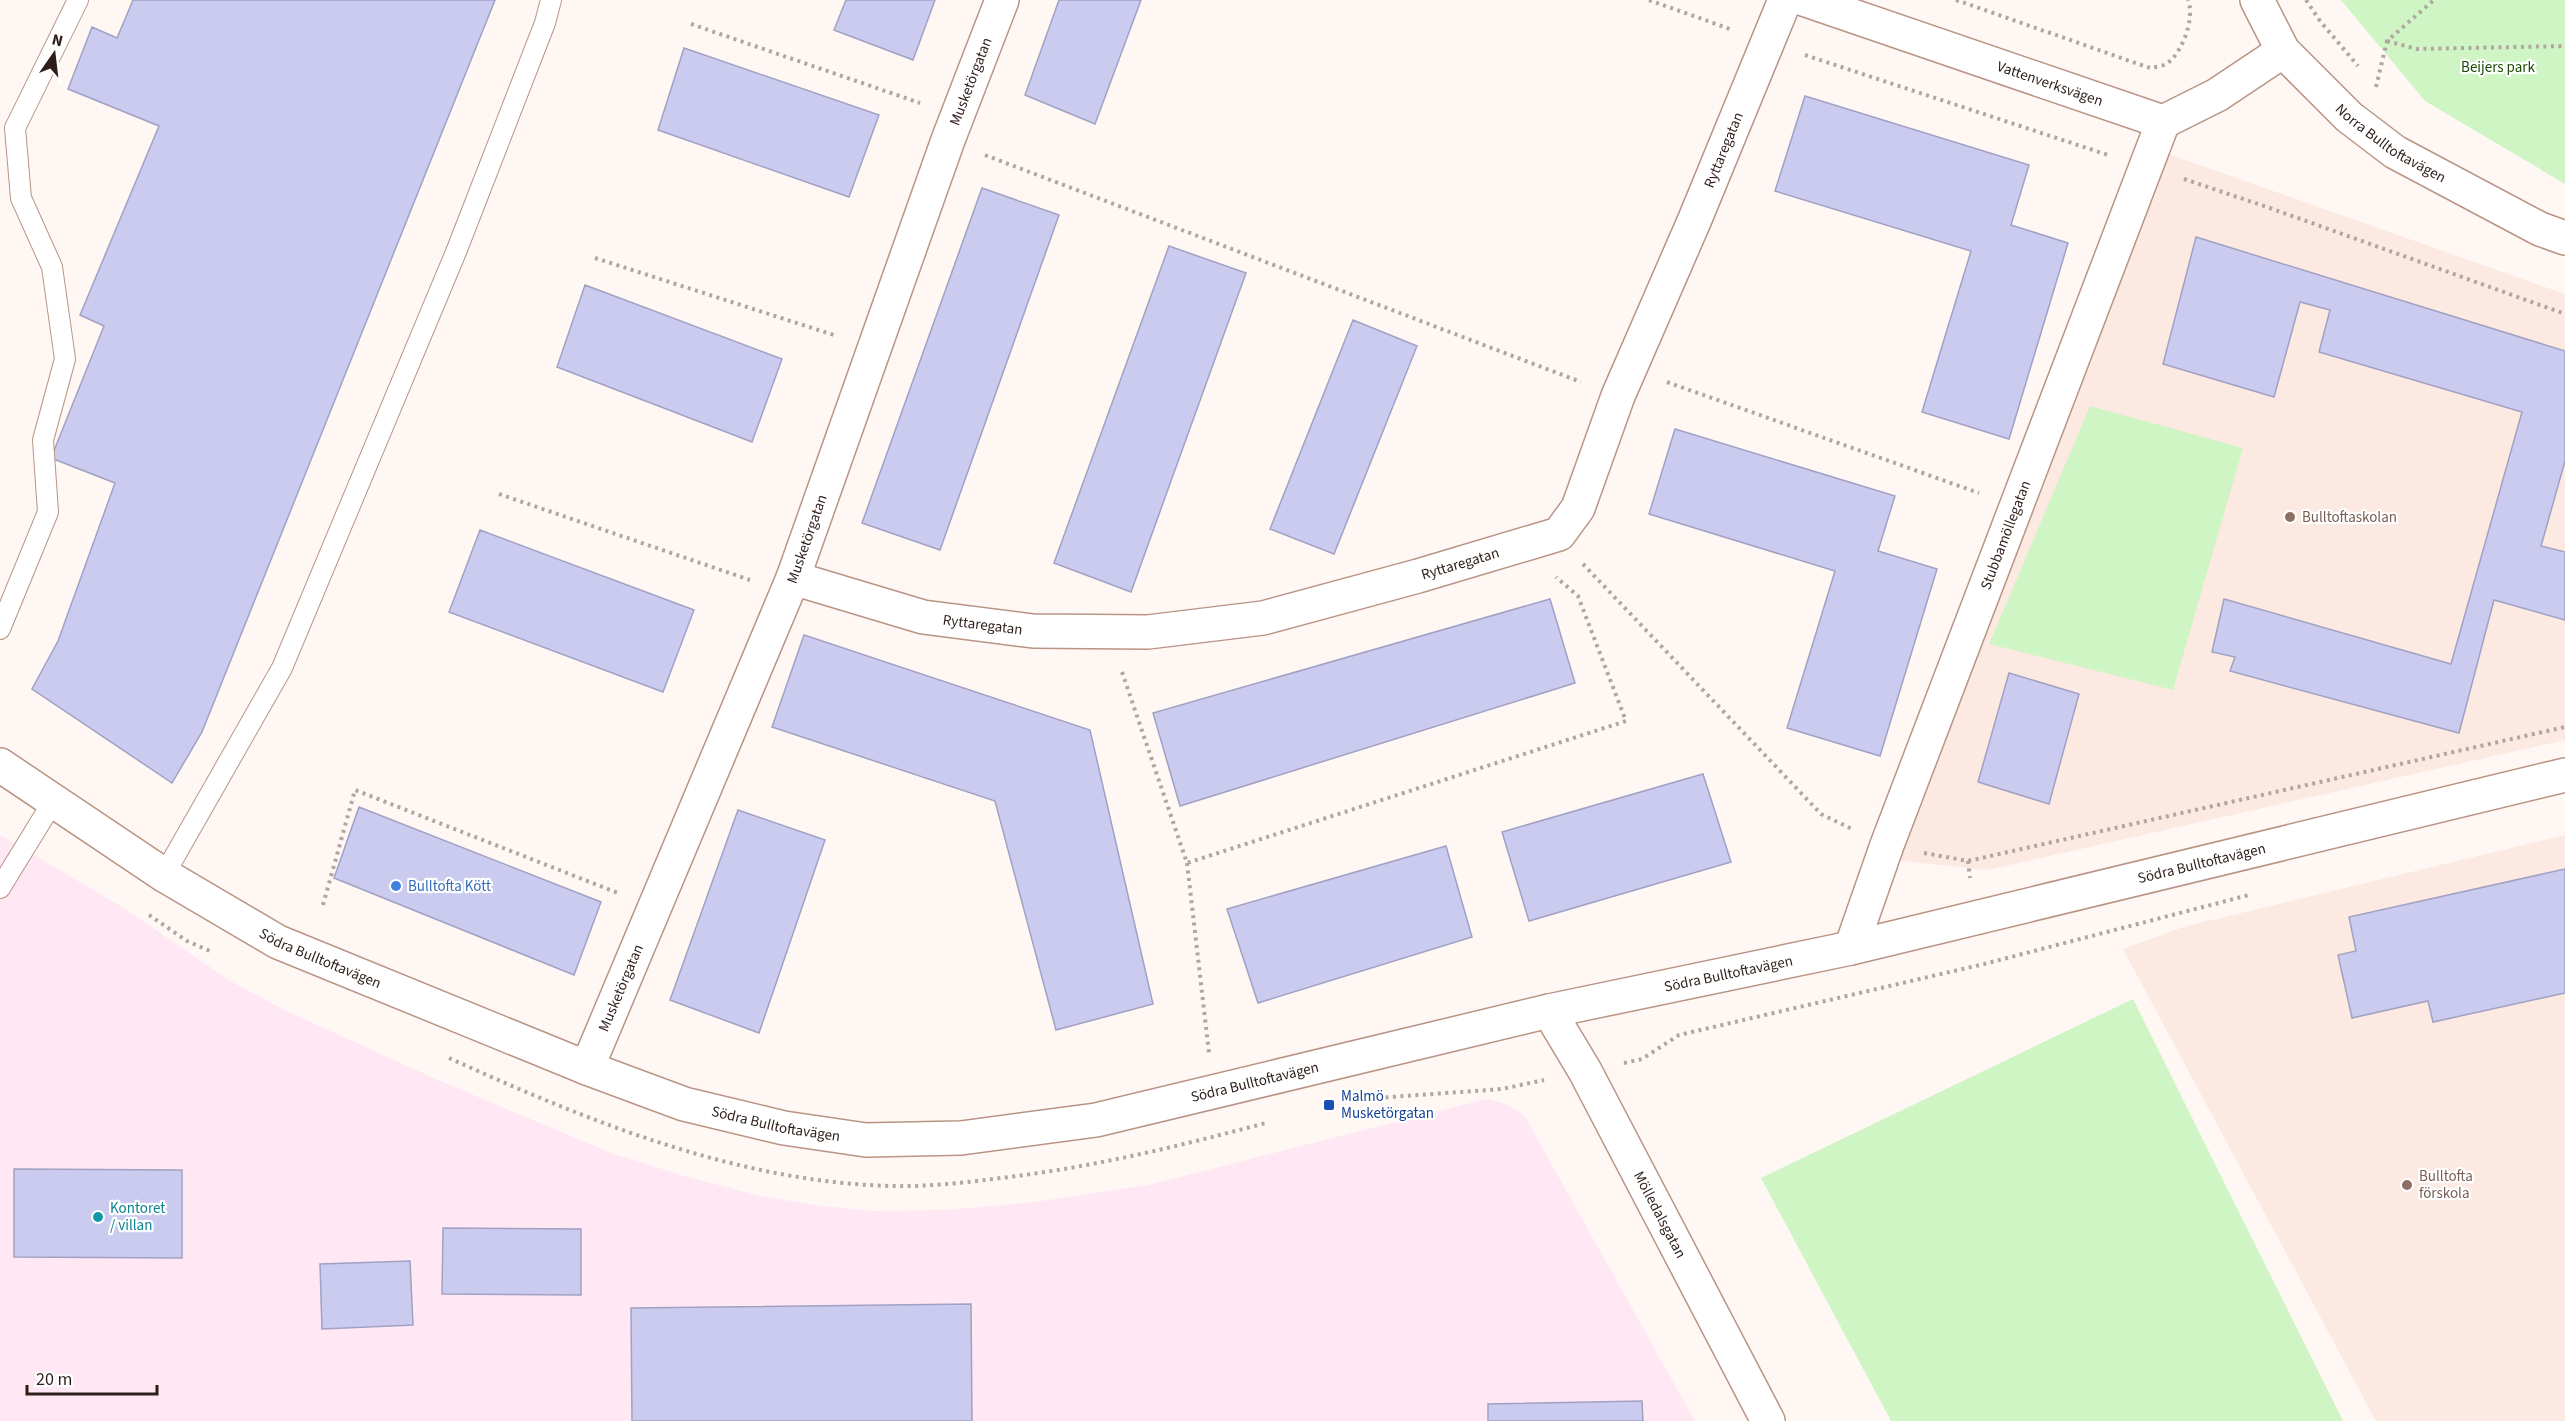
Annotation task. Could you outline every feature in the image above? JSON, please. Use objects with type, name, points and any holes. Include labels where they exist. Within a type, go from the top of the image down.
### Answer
[{"type":"street","name":"Musketörgatan","points":[[587,1068],[790,586],[953,128],[1002,0]]},
{"type":"street","name":"Ryttaregatan","points":[[790,586],[922,617],[1033,631],[1148,632],[1263,618],[1418,576],[1558,534],[1578,508],[1624,382],[1695,219],[1785,0]]},
{"type":"street","name":"Vattenverksvägen","points":[[1806,0],[2163,123]]},
{"type":"street","name":"Norra Bulltoftavägen","points":[[2257,0],[2283,51],[2349,117],[2395,152],[2540,229],[2565,238]]},
{"type":"street","points":[[2163,123],[2217,95],[2283,51]]},
{"type":"street","name":"Stubbamöllegatan","points":[[1851,948],[1887,845],[2163,123]]},
{"type":"street","name":"Södra Bulltoftavägen","points":[[0,765],[164,875],[278,942],[587,1068],[684,1104],[784,1128],[866,1140],[961,1138],[1096,1120],[1549,1011],[1851,948],[2565,774]]},
{"type":"street","name":"Mölledalsgatan","points":[[1549,1011],[1585,1071],[1768,1421]]},
{"type":"lane","points":[[0,629],[48,512],[43,440],[65,358],[52,267],[21,198],[15,128],[78,0]]},
{"type":"lane","points":[[164,875],[282,668],[456,252],[545,23],[551,0]]},
{"type":"lane","points":[[0,888],[54,800]]},
{"type":"path","points":[[1649,0],[1768,42],[2270,208],[2565,314]]},
{"type":"path","points":[[1956,0],[2150,68],[2168,63],[2186,36],[2192,9],[2188,0]]},
{"type":"path","points":[[2306,0],[2320,21],[2362,71]]},
{"type":"path","points":[[2376,88],[2386,41],[2434,0]]},
{"type":"path","points":[[691,24],[953,128],[1624,382],[2016,506]]},
{"type":"path","points":[[2386,41],[2417,50],[2565,46]]},
{"type":"path","points":[[2369,80],[2384,94]]},
{"type":"path","points":[[595,258],[875,348]]},
{"type":"path","points":[[499,494],[790,586]]},
{"type":"path","points":[[1558,534],[1578,559],[1821,814],[1887,845],[1968,861],[2565,727]]},
{"type":"path","points":[[1187,863],[1626,721],[1578,596],[1520,545]]},
{"type":"path","points":[[1108,632],[1187,863],[1214,1092]]},
{"type":"path","points":[[323,905],[356,790],[655,907]]},
{"type":"path","points":[[1351,1100],[1502,1089],[1642,1059],[1679,1035],[1984,964],[2259,893]]},
{"type":"path","points":[[148,915],[187,941],[219,955]]},
{"type":"path","points":[[439,1053],[501,1081],[650,1140],[728,1163],[829,1182],[892,1186],[974,1182],[1063,1170],[1160,1152],[1272,1121]]},
{"type":"shaded area","name":"Bulltoftaskolan","points":[[2157,150],[2565,294],[2565,740],[1987,870],[1902,861],[1886,849]]},
{"type":"shaded area","points":[[0,835],[122,907],[232,982],[286,1011],[438,1080],[611,1153],[684,1176],[760,1196],[820,1206],[876,1211],[945,1210],[1035,1202],[1148,1185],[1486,1099],[1506,1104],[1524,1115],[1695,1421],[0,1421]]},
{"type":"shaded area","name":"Bulltofta förskola","points":[[2565,835],[2565,1421],[2376,1421],[2123,949],[2183,927]]},
{"type":"green space","name":"Beijers park","points":[[2341,0],[2565,0],[2565,184],[2425,101]]},
{"type":"green space","points":[[2090,406],[2243,448],[2173,690],[1989,644]]},
{"type":"green space","points":[[2133,999],[2343,1421],[1891,1421],[1761,1178]]},
{"type":"building","points":[[133,0],[495,0],[202,732],[172,783],[32,689],[58,641],[115,483],[51,458],[104,326],[80,315],[159,126],[68,89],[92,27],[117,38]]},
{"type":"building","points":[[846,0],[935,0],[913,60],[834,30]]},
{"type":"building","points":[[1059,0],[1141,0],[1095,124],[1025,95]]},
{"type":"building","points":[[684,48],[879,115],[849,197],[658,130]]},
{"type":"building","points":[[1805,96],[2029,165],[2011,225],[2068,243],[2009,439],[1922,412],[1971,251],[1775,191]]},
{"type":"building","points":[[982,188],[1059,215],[940,550],[862,523]]},
{"type":"building","points":[[2196,237],[2565,351],[2565,461],[2541,546],[2565,552],[2565,620],[2494,600],[2459,733],[2230,671],[2235,657],[2212,652],[2224,599],[2451,664],[2522,412],[2319,352],[2330,310],[2300,302],[2274,397],[2163,364]]},
{"type":"building","points":[[1169,246],[1246,273],[1131,592],[1054,563]]},
{"type":"building","points":[[585,285],[782,359],[752,442],[557,367]]},
{"type":"building","points":[[1353,320],[1417,346],[1334,554],[1270,529]]},
{"type":"building","points":[[1675,429],[1895,496],[1878,551],[1937,569],[1880,756],[1787,728],[1835,571],[1649,514]]},
{"type":"building","points":[[480,530],[694,610],[663,692],[449,612]]},
{"type":"building","points":[[1550,599],[1575,683],[1180,806],[1153,713]]},
{"type":"building","points":[[804,635],[1090,730],[1153,1004],[1056,1030],[995,801],[772,727]]},
{"type":"building","points":[[2009,673],[2079,694],[2049,804],[1978,782]]},
{"type":"building","points":[[1703,774],[1731,862],[1529,921],[1502,832]]},
{"type":"building","points":[[359,807],[601,902],[574,975],[334,878]]},
{"type":"building","points":[[738,810],[825,840],[759,1033],[670,1000]]},
{"type":"building","points":[[1446,846],[1472,937],[1258,1003],[1227,909]]},
{"type":"building","points":[[2565,869],[2565,993],[2433,1022],[2428,1001],[2352,1018],[2338,955],[2356,951],[2349,917]]},
{"type":"building","name":"Kontoret / villan","points":[[14,1169],[182,1170],[182,1258],[14,1257]]},
{"type":"building","points":[[443,1228],[581,1229],[581,1295],[442,1294]]},
{"type":"building","points":[[410,1261],[413,1325],[322,1329],[320,1264]]},
{"type":"building","points":[[971,1304],[972,1421],[632,1421],[631,1308]]},
{"type":"building","points":[[1642,1401],[1643,1421],[1488,1421],[1488,1404]]},
{"type":"place","name":"Bulltoftaskolan","points":[[2290,517]]},
{"type":"place","name":"Bulltofta Kött","points":[[396,886]]},
{"type":"place","name":"Malmö Musketörgatan","points":[[1329,1105]]},
{"type":"place","name":"Bulltofta förskola","points":[[2407,1185]]},
{"type":"place","name":"Kontoret / villan","points":[[98,1217]]}]
